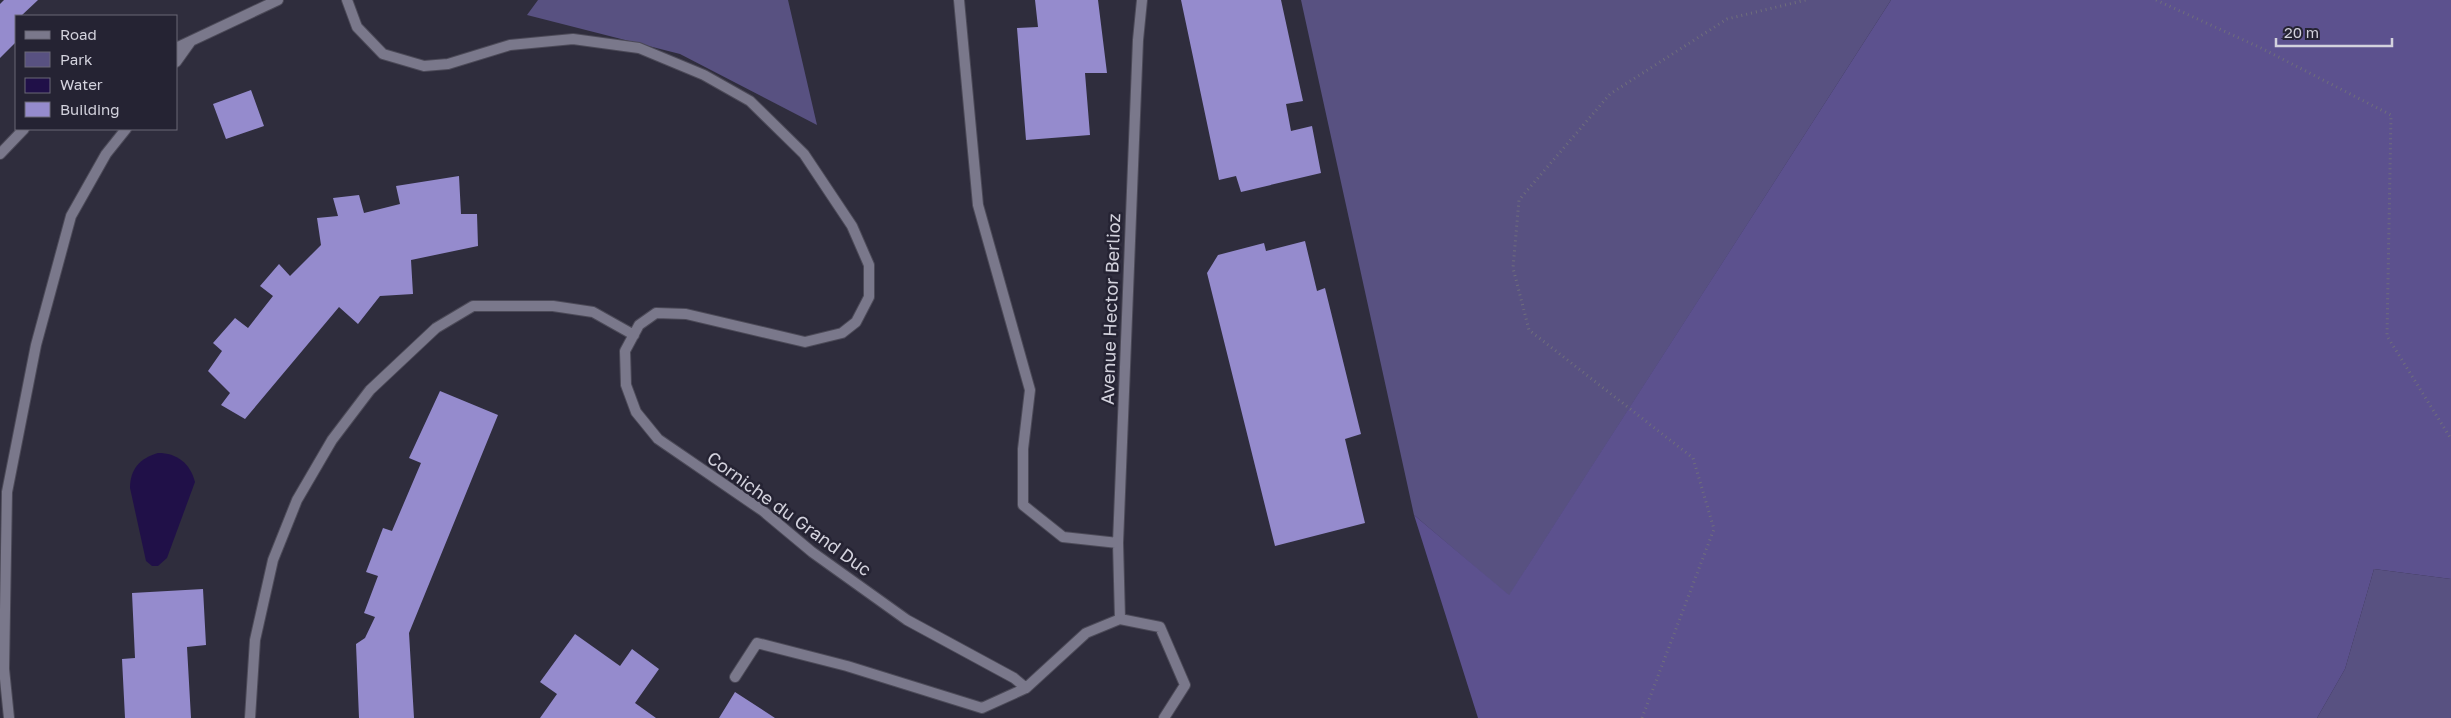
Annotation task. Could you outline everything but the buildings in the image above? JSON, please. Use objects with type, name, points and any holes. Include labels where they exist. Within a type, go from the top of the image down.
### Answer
[{"type":"street","points":[[178,47],[278,0]]},
{"type":"street","name":"Corniche du Grand Duc","points":[[347,0],[357,27],[383,54],[424,66],[448,64],[510,45],[573,39],[639,48],[704,75],[750,101],[804,154],[852,226],[870,265],[869,297],[856,322],[842,333],[805,342],[686,314],[656,313],[639,325],[625,351],[626,385],[636,412],[658,439],[764,511],[812,552],[907,620],[1014,678],[1026,688]]},
{"type":"street","points":[[959,0],[978,205],[1030,390],[1023,449],[1023,506],[1063,537],[1118,543]]},
{"type":"street","name":"Avenue Hector Berlioz","points":[[1120,619],[1118,543],[1138,40],[1142,0]]},
{"type":"street","points":[[178,59],[191,40]]},
{"type":"street","points":[[0,154],[23,130]]},
{"type":"street","points":[[9,718],[4,669],[7,492],[36,345],[71,216],[106,154],[125,130]]},
{"type":"street","points":[[250,718],[255,640],[273,560],[297,500],[332,440],[370,390],[436,328],[473,306],[553,306],[593,312],[634,334]]},
{"type":"street","points":[[735,677],[757,643],[847,666],[982,708],[1026,688],[1086,633],[1120,619],[1160,627],[1184,685],[1164,718]]},
{"type":"path","points":[[1642,718],[1714,530],[1693,458],[1529,330],[1513,268],[1519,200],[1610,94],[1727,19],[1806,0]]},
{"type":"path","points":[[2156,0],[2261,48],[2391,115],[2387,336],[2451,439]]},
{"type":"green space","points":[[538,0],[788,0],[817,125],[680,54],[527,15]]},
{"type":"green space","points":[[1301,0],[1891,0],[1509,596],[1414,515]]},
{"type":"green space","points":[[2374,569],[2451,579],[2451,718],[2317,718],[2345,669]]},
{"type":"shaded area","points":[[1891,0],[2451,0],[2451,579],[2374,569],[2345,669],[2317,718],[1478,718],[1414,515],[1509,595]]},
{"type":"water","points":[[158,453],[165,453],[182,460],[190,469],[195,482],[167,558],[158,566],[152,566],[146,561],[130,481],[134,470],[141,461]]}]
